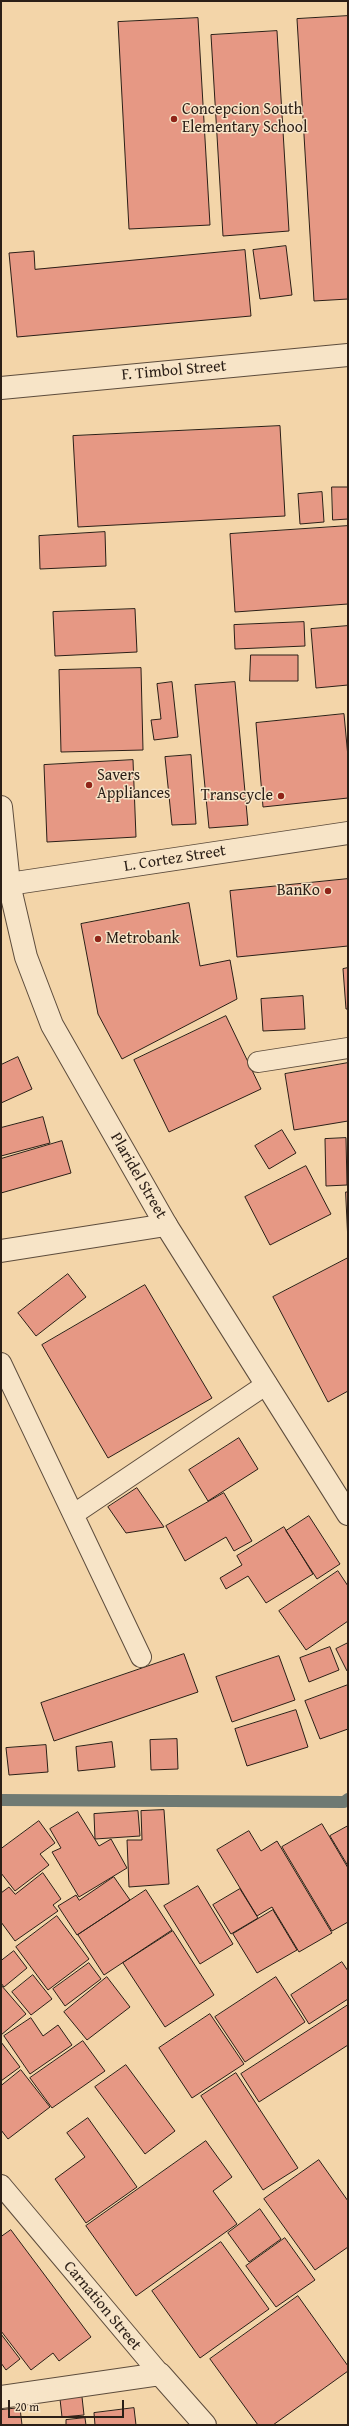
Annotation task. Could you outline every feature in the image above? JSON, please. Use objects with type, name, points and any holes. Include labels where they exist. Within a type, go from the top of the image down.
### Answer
[{"type":"street","name":"F. Timbol Street","points":[[1,388],[348,355]]},
{"type":"street","name":"Plaridel Street","points":[[1,807],[5,884],[26,957],[52,1025],[166,1225],[348,1514]]},
{"type":"street","name":"L. Cortez Street","points":[[5,884],[348,833]]},
{"type":"street","points":[[1,1251],[166,1225]]},
{"type":"street","points":[[1,2397],[160,2374]]},
{"type":"street","name":"Carnation Street","points":[[160,2374],[205,2425]]},
{"type":"lane","points":[[258,1062],[348,1048]]},
{"type":"lane","points":[[1,1363],[141,1657]]},
{"type":"lane","points":[[74,1514],[267,1384]]},
{"type":"lane","name":"Carnation Street","points":[[1,2185],[160,2374]]},
{"type":"building","points":[[348,16],[348,299],[314,301],[297,19]]},
{"type":"building","points":[[198,18],[210,225],[129,229],[118,22]]},
{"type":"building","points":[[277,31],[289,231],[223,236],[211,35]]},
{"type":"building","points":[[286,246],[292,295],[260,299],[253,250]]},
{"type":"building","points":[[245,250],[251,316],[17,337],[9,253],[34,251],[35,269]]},
{"type":"building","points":[[280,426],[285,516],[78,527],[73,436]]},
{"type":"building","points":[[332,487],[348,487],[348,519],[333,520]]},
{"type":"building","points":[[322,492],[324,522],[300,524],[298,494]]},
{"type":"building","points":[[348,526],[348,604],[235,612],[230,534]]},
{"type":"building","points":[[105,532],[106,566],[40,569],[39,536]]},
{"type":"building","points":[[135,609],[137,652],[55,656],[53,612]]},
{"type":"building","points":[[304,622],[305,646],[235,649],[234,625]]},
{"type":"building","points":[[348,626],[348,685],[316,688],[311,629]]},
{"type":"building","points":[[251,655],[298,655],[298,681],[250,681]]},
{"type":"building","points":[[141,668],[143,750],[61,752],[59,670]]},
{"type":"building","points":[[172,682],[178,737],[154,740],[151,720],[161,719],[157,684]]},
{"type":"building","points":[[235,682],[248,825],[209,828],[195,685]]},
{"type":"building","points":[[344,714],[348,757],[348,798],[263,807],[256,723]]},
{"type":"building","points":[[191,755],[196,824],[172,825],[165,757]]},
{"type":"building","name":"Savers Appliances","points":[[133,760],[136,837],[47,842],[44,765]]},
{"type":"building","points":[[348,879],[348,946],[237,957],[230,891]]},
{"type":"building","points":[[189,903],[200,966],[230,960],[237,999],[122,1059],[98,1014],[81,924]]},
{"type":"building","points":[[348,968],[348,1009],[346,1009],[343,969]]},
{"type":"building","points":[[303,996],[305,1029],[263,1031],[261,999]]},
{"type":"building","points":[[226,1016],[261,1089],[169,1132],[134,1060]]},
{"type":"building","points":[[18,1057],[32,1089],[1,1103],[1,1065]]},
{"type":"building","points":[[348,1063],[348,1121],[294,1130],[285,1074]]},
{"type":"building","points":[[43,1117],[50,1143],[1,1156],[1,1128]]},
{"type":"building","points":[[282,1130],[296,1153],[269,1169],[255,1146]]},
{"type":"building","points":[[346,1138],[347,1185],[326,1186],[325,1139]]},
{"type":"building","points":[[62,1141],[71,1173],[1,1193],[1,1159]]},
{"type":"building","points":[[306,1166],[331,1214],[270,1245],[245,1197]]},
{"type":"building","points":[[346,1192],[348,1192],[348,1242]]},
{"type":"building","points":[[348,1258],[348,1391],[328,1402],[273,1297]]},
{"type":"building","points":[[68,1274],[86,1297],[36,1336],[18,1313]]},
{"type":"building","points":[[145,1285],[212,1398],[108,1458],[42,1345]]},
{"type":"building","points":[[239,1438],[258,1469],[208,1501],[189,1470]]},
{"type":"building","points":[[137,1488],[164,1527],[126,1533],[108,1507]]},
{"type":"building","points":[[224,1493],[252,1541],[234,1551],[226,1537],[185,1561],[166,1526]]},
{"type":"building","points":[[309,1516],[340,1564],[317,1579],[286,1531]]},
{"type":"building","points":[[284,1527],[313,1574],[266,1603],[248,1576],[226,1589],[220,1578],[242,1565],[237,1556]]},
{"type":"building","points":[[338,1571],[348,1586],[348,1621],[306,1650],[279,1611]]},
{"type":"building","points":[[348,1643],[348,1671],[347,1671],[336,1649]]},
{"type":"building","points":[[330,1647],[339,1670],[309,1682],[300,1658]]},
{"type":"building","points":[[184,1654],[198,1692],[54,1741],[41,1703]]},
{"type":"building","points":[[279,1656],[295,1700],[232,1722],[216,1677]]},
{"type":"building","points":[[348,1685],[348,1729],[320,1739],[305,1701]]},
{"type":"building","points":[[296,1710],[308,1747],[247,1766],[235,1729]]},
{"type":"building","points":[[177,1739],[178,1769],[151,1770],[150,1740]]},
{"type":"building","points":[[112,1742],[115,1767],[78,1771],[76,1747]]},
{"type":"building","points":[[46,1745],[48,1772],[9,1775],[6,1748]]},
{"type":"building","points":[[164,1810],[169,1884],[129,1887],[127,1840],[142,1840],[141,1811]]},
{"type":"building","points":[[138,1811],[140,1836],[95,1839],[94,1814]]},
{"type":"building","points":[[78,1812],[99,1846],[111,1839],[127,1868],[79,1897],[52,1852],[61,1848],[50,1829]]},
{"type":"building","points":[[39,1821],[55,1843],[40,1854],[49,1865],[15,1891],[1,1873],[1,1849]]},
{"type":"building","points":[[322,1824],[348,1868],[348,1922],[332,1931],[282,1847]]},
{"type":"building","points":[[348,1826],[348,1866],[330,1836]]},
{"type":"building","points":[[249,1831],[261,1851],[277,1841],[332,1933],[299,1952],[272,1907],[257,1916],[217,1850]]},
{"type":"building","points":[[43,1873],[61,1899],[53,1905],[58,1911],[15,1941],[1,1922],[1,1893],[9,1887],[15,1894]]},
{"type":"building","points":[[114,1877],[130,1900],[77,1935],[58,1906],[76,1895],[79,1900]]},
{"type":"building","points":[[198,1886],[233,1944],[200,1964],[164,1906]]},
{"type":"building","points":[[240,1889],[258,1918],[231,1934],[213,1905]]},
{"type":"building","points":[[146,1890],[172,1930],[104,1975],[78,1935]]},
{"type":"building","points":[[273,1910],[297,1950],[257,1973],[233,1934]]},
{"type":"building","points":[[57,1916],[89,1959],[48,1990],[16,1947]]},
{"type":"building","points":[[173,1931],[214,1995],[165,2027],[123,1963]]},
{"type":"building","points":[[14,1951],[27,1968],[4,1987],[1,1983],[1,1961]]},
{"type":"building","points":[[342,1962],[348,1971],[348,1999],[309,2024],[291,1995]]},
{"type":"building","points":[[89,1963],[101,1979],[65,2006],[53,1989]]},
{"type":"building","points":[[33,1975],[52,1999],[31,2015],[12,1992]]},
{"type":"building","points":[[107,1977],[130,2007],[87,2040],[64,2012]]},
{"type":"building","points":[[276,1977],[305,2022],[245,2062],[215,2017]]},
{"type":"building","points":[[1,1985],[26,2014],[1,2035]]},
{"type":"building","points":[[348,2005],[348,2045],[259,2102],[241,2074]]},
{"type":"building","points":[[210,2014],[244,2064],[192,2098],[159,2048]]},
{"type":"building","points":[[31,2018],[43,2036],[58,2025],[72,2045],[30,2074],[4,2036]]},
{"type":"building","points":[[83,2041],[105,2071],[52,2108],[30,2078]]},
{"type":"building","points":[[1,2042],[20,2067],[1,2081]]},
{"type":"building","points":[[126,2065],[175,2131],[145,2154],[95,2087]]},
{"type":"building","points":[[21,2070],[50,2107],[8,2139],[1,2130],[1,2086]]},
{"type":"building","points":[[236,2073],[298,2168],[263,2190],[201,2096]]},
{"type":"building","points":[[88,2118],[137,2187],[86,2223],[55,2179],[85,2157],[67,2133]]},
{"type":"building","points":[[206,2141],[232,2177],[213,2191],[237,2224],[136,2296],[86,2226]]},
{"type":"building","points":[[319,2160],[348,2201],[348,2247],[315,2270],[264,2199]]},
{"type":"building","points":[[260,2209],[281,2239],[249,2262],[228,2233]]},
{"type":"building","points":[[11,2230],[91,2337],[59,2361],[53,2353],[31,2370],[1,2331],[1,2237]]},
{"type":"building","points":[[285,2238],[315,2280],[276,2307],[246,2266]]},
{"type":"building","points":[[221,2242],[269,2309],[200,2358],[152,2291]]},
{"type":"building","points":[[298,2296],[348,2366],[348,2371],[273,2425],[258,2425],[210,2359]]},
{"type":"building","points":[[1,2334],[20,2359],[6,2370],[1,2363]]},
{"type":"building","points":[[82,2397],[84,2415],[62,2417],[60,2399]]},
{"type":"building","points":[[20,2408],[22,2425],[1,2425],[1,2410]]},
{"type":"building","points":[[134,2408],[136,2425],[95,2425],[94,2413]]},
{"type":"building","points":[[85,2418],[86,2425],[66,2425],[66,2420]]},
{"type":"waterway","points":[[1,1800],[344,1802],[348,1799]]},
{"type":"place","name":"Concepcion South Elementary School","points":[[174,119]]},
{"type":"place","name":"Savers Appliances","points":[[89,785]]},
{"type":"place","name":"Transcycle","points":[[281,796]]},
{"type":"place","name":"BanKo","points":[[328,891]]},
{"type":"place","name":"Metrobank","points":[[98,939]]}]
